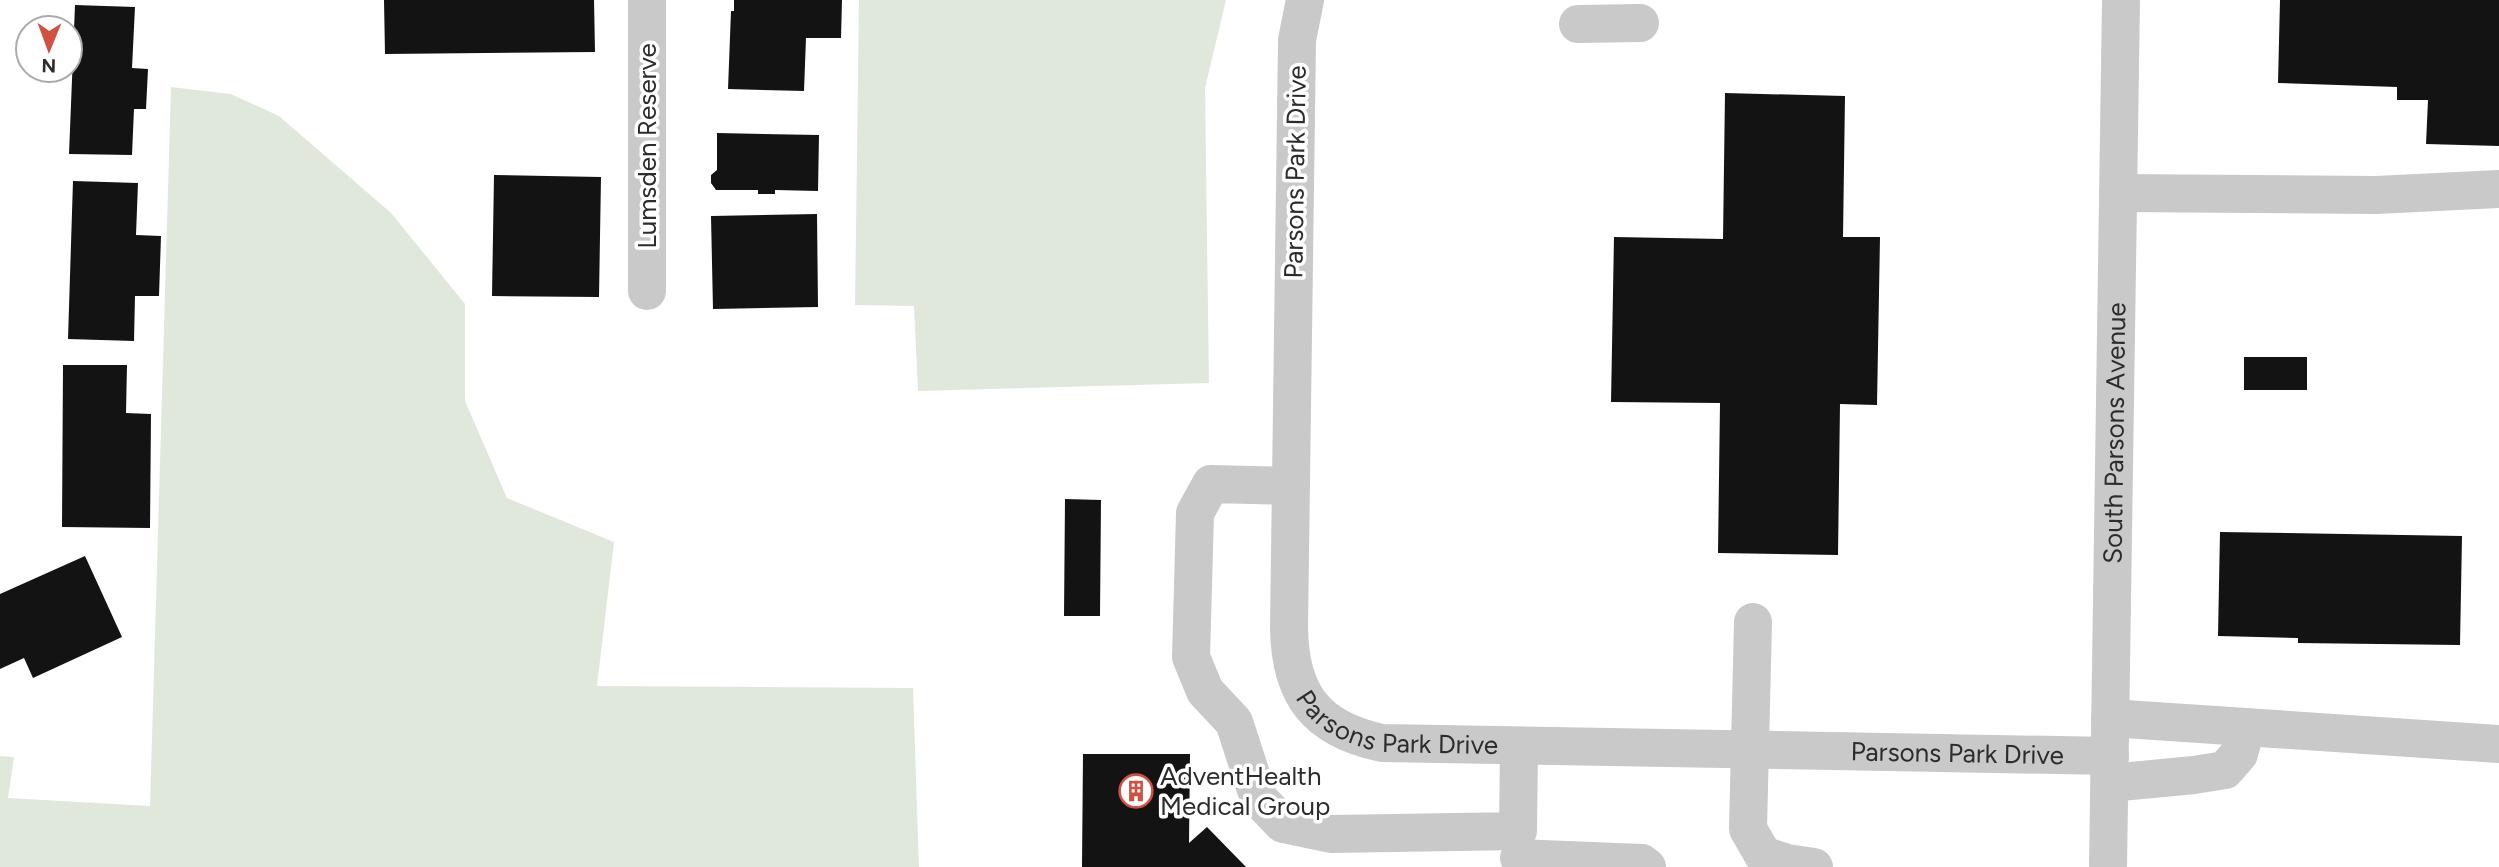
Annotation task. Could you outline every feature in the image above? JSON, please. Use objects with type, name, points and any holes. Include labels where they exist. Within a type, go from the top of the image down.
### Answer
[{"type":"street","name":"Lumsden Reserve","points":[[647,0],[647,291]]},
{"type":"street","name":"Parsons Park Drive","points":[[1305,0],[1297,40],[1289,658],[1297,683],[1312,706],[1331,724],[1356,738],[1382,743],[1750,750],[2194,775],[2225,770],[2239,754],[2246,727]]},
{"type":"street","name":"South Parsons Avenue","points":[[2108,867],[2121,0]]},
{"type":"street","points":[[1578,19],[1640,23]]},
{"type":"street","points":[[2118,193],[2376,195],[2499,190]]},
{"type":"street","points":[[1290,486],[1211,484],[1195,513],[1191,657],[1206,691],[1234,722],[1259,799],[1283,824],[1331,834],[1642,863],[1647,867]]},
{"type":"street","points":[[1753,622],[1748,829],[1763,855],[1787,863],[1814,867]]},
{"type":"street","points":[[2110,718],[2499,744]]},
{"type":"street","points":[[1519,747],[1519,852]]},
{"type":"shaded area","points":[[859,0],[1226,0],[1205,88],[1209,383],[918,391],[914,306],[855,305]]},
{"type":"shaded area","points":[[171,87],[231,94],[279,116],[391,213],[465,304],[465,401],[507,498],[614,542],[597,686],[913,688],[919,867],[0,867],[0,756],[14,757],[8,798],[150,806]]},
{"type":"building","points":[[384,0],[594,0],[595,52],[385,54]]},
{"type":"building","points":[[734,0],[842,0],[841,38],[806,38],[804,91],[728,89],[731,11],[734,11]]},
{"type":"building","points":[[2280,0],[2499,0],[2499,146],[2426,144],[2428,100],[2397,100],[2397,87],[2278,83]]},
{"type":"building","points":[[75,5],[135,7],[132,68],[148,69],[146,109],[134,109],[132,155],[69,154],[72,84],[84,84],[84,14],[75,14]]},
{"type":"building","points":[[1725,93],[1845,96],[1843,237],[1880,237],[1877,405],[1840,404],[1838,555],[1718,553],[1720,403],[1611,402],[1614,237],[1723,239]]},
{"type":"building","points":[[717,133],[819,135],[818,191],[775,190],[775,194],[758,194],[758,190],[716,190],[711,183],[711,175],[717,170]]},
{"type":"building","points":[[494,175],[601,177],[599,297],[492,296]]},
{"type":"building","points":[[73,181],[138,183],[136,235],[161,236],[159,296],[135,296],[134,341],[68,339]]},
{"type":"building","points":[[817,214],[818,307],[713,309],[711,216]]},
{"type":"building","points":[[2244,357],[2307,357],[2307,390],[2244,390]]},
{"type":"building","points":[[63,365],[127,365],[126,413],[151,414],[150,528],[62,527]]},
{"type":"building","points":[[1065,499],[1101,500],[1100,616],[1064,616]]},
{"type":"building","points":[[2220,532],[2462,536],[2460,645],[2298,643],[2298,638],[2218,636]]},
{"type":"building","points":[[85,556],[122,637],[33,678],[24,658],[0,669],[0,594]]},
{"type":"building","name":"AdventHealth Medical Group","points":[[1083,754],[1190,754],[1189,843],[1207,827],[1246,867],[1082,867]]},
{"type":"place","name":"AdventHealth Medical Group","points":[[1136,791]]}]
